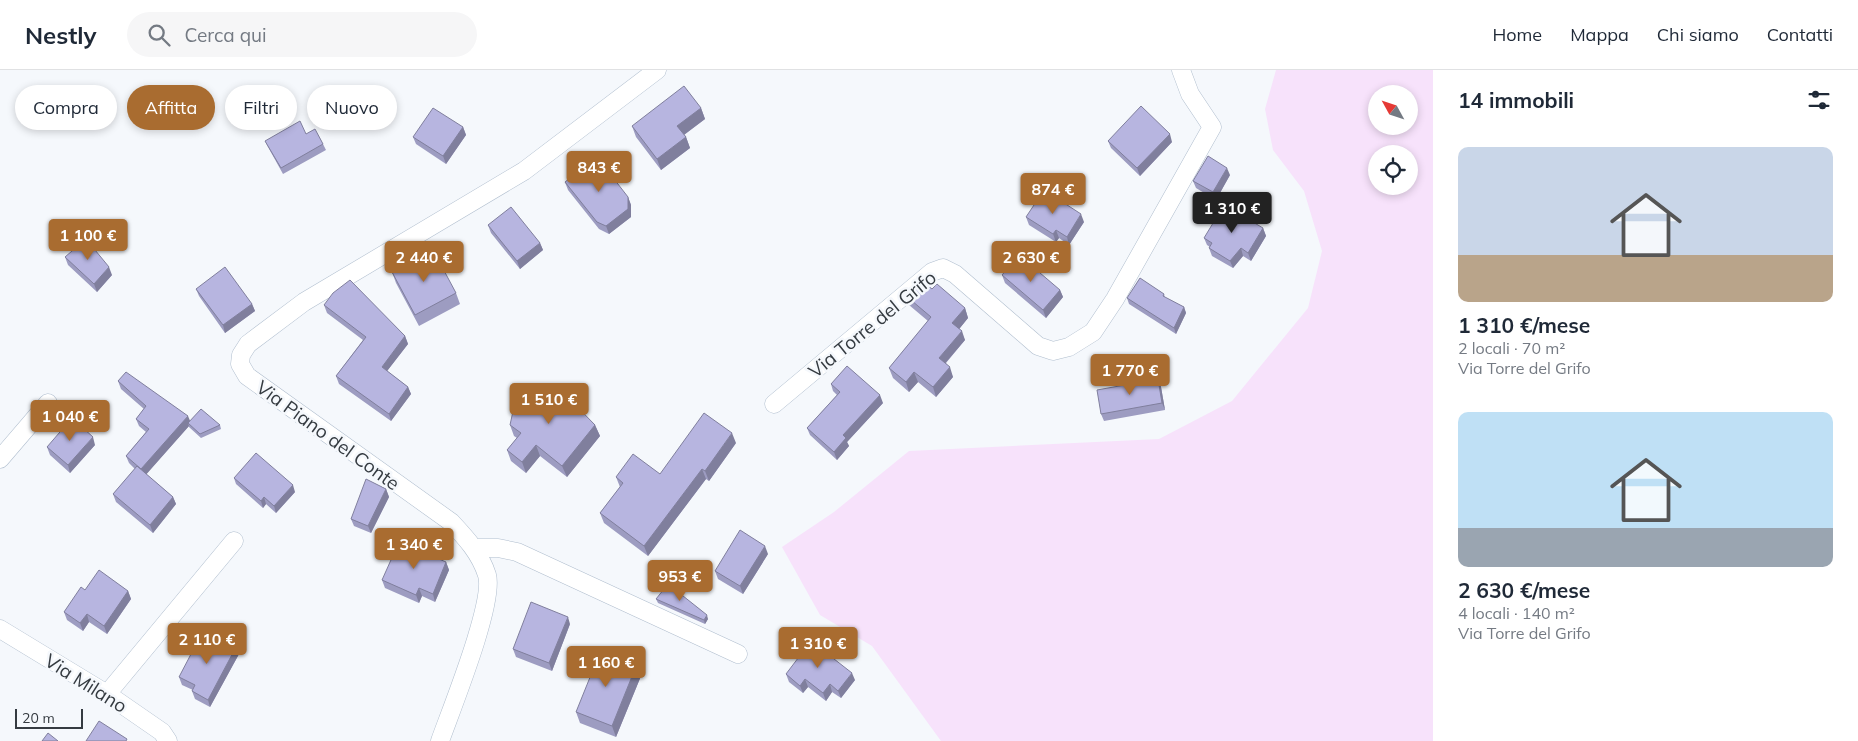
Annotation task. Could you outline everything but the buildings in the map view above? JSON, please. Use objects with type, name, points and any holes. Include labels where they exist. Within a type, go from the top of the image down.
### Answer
[{"type":"street","name":"Via Piano del Conte","points":[[440,741],[486,608],[488,577],[475,548],[451,522],[434,512],[247,376],[240,364],[241,355],[248,344],[304,302],[524,170],[657,70]]},
{"type":"street","name":"Via Torre del Grifo","points":[[774,404],[932,272],[943,268],[955,274],[1038,346],[1053,351],[1070,347],[1092,332],[1115,299],[1212,127],[1190,94],[1180,72],[1182,70]]},
{"type":"street","points":[[0,459],[48,403]]},
{"type":"street","points":[[106,694],[234,541]]},
{"type":"street","points":[[475,548],[498,548],[516,552],[738,654]]},
{"type":"street","name":"Via Milano","points":[[0,629],[106,694],[162,732],[168,741]]},
{"type":"shaded area","points":[[1276,70],[1433,70],[1433,741],[941,741],[872,646],[820,615],[782,547],[834,512],[909,451],[1159,439],[1232,401],[1308,308],[1322,251],[1304,191],[1273,150],[1265,109]]}]
